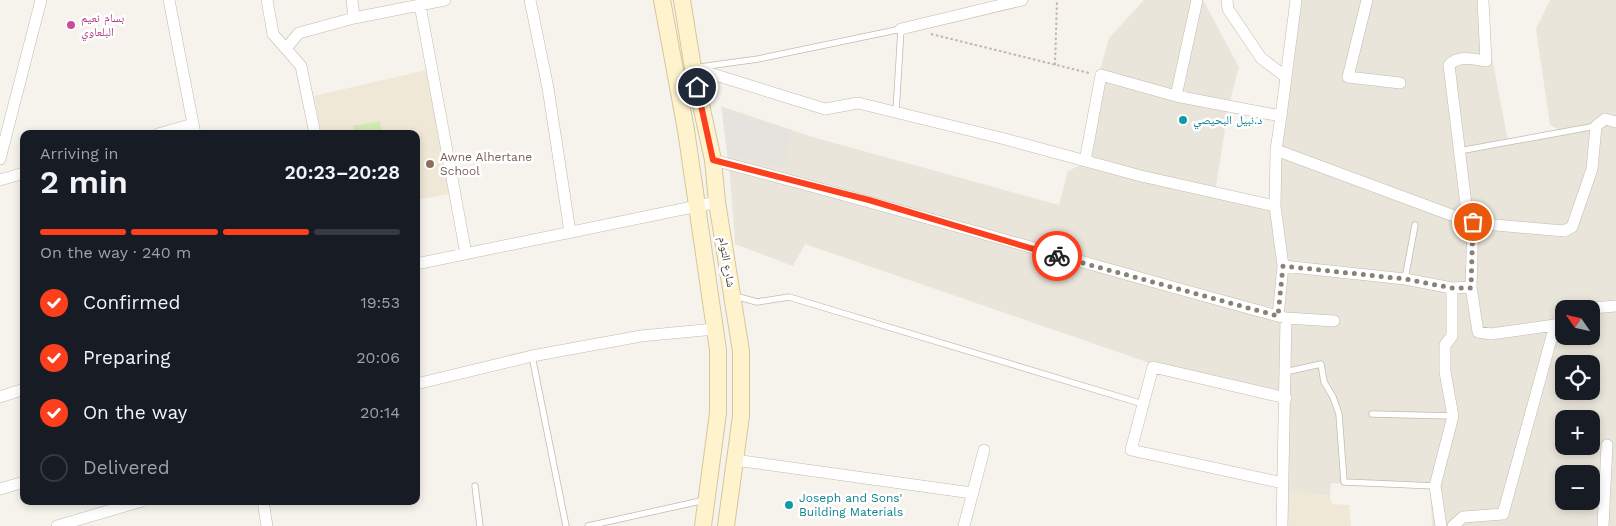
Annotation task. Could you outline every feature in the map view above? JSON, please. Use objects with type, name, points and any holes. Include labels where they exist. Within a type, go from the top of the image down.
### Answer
[{"type":"main road","name":"شارع التوام","points":[[662,0],[697,206],[715,329],[719,379],[718,413],[703,526]]},
{"type":"main road","name":"شارع التوام","points":[[682,0],[693,68],[713,160],[717,202],[733,296],[742,372],[741,416],[726,526]]},
{"type":"street","points":[[0,158],[41,0]]},
{"type":"street","points":[[169,0],[194,129]]},
{"type":"street","points":[[267,0],[274,34],[288,47],[302,66],[315,130]]},
{"type":"street","points":[[352,0],[354,18]]},
{"type":"street","points":[[288,47],[299,33],[354,18],[442,0]]},
{"type":"street","points":[[530,0],[548,88],[570,232]]},
{"type":"street","points":[[901,29],[1022,0]]},
{"type":"street","points":[[1176,96],[1197,0]]},
{"type":"street","points":[[1227,0],[1228,8],[1261,58],[1286,77]]},
{"type":"street","points":[[1282,526],[1286,398],[1282,317],[1283,266],[1275,206],[1276,150],[1296,0]]},
{"type":"street","points":[[1367,0],[1348,77],[1400,83]]},
{"type":"street","points":[[1483,0],[1486,61],[1467,58],[1455,60],[1449,65],[1470,222],[1471,288],[1478,332],[1491,334],[1555,323]]},
{"type":"street","points":[[420,5],[466,254]]},
{"type":"street","points":[[693,68],[825,110],[858,103],[1142,176],[1275,206]]},
{"type":"street","points":[[1085,161],[1101,75],[1176,96],[1280,116]]},
{"type":"street","points":[[1276,150],[1470,222],[1564,231],[1572,227],[1592,169],[1596,126],[1605,119],[1616,122]]},
{"type":"street","points":[[713,160],[869,200],[1078,262],[1282,317],[1334,321]]},
{"type":"street","points":[[0,180],[20,174]]},
{"type":"street","points":[[420,263],[717,202]]},
{"type":"street","points":[[1283,266],[1405,279],[1452,288],[1471,288]]},
{"type":"street","points":[[1441,526],[1435,486],[1453,416],[1445,372],[1445,345],[1452,336],[1452,288]]},
{"type":"street","points":[[1600,307],[1616,306]]},
{"type":"street","points":[[420,383],[532,356],[641,336],[715,329]]},
{"type":"street","points":[[1453,526],[1463,516],[1503,514],[1555,336]]},
{"type":"street","points":[[1283,483],[1131,450],[1153,367],[1286,398]]},
{"type":"street","points":[[0,397],[20,390]]},
{"type":"street","points":[[1603,526],[1604,472],[1607,445]]},
{"type":"street","points":[[964,526],[984,450]]},
{"type":"street","points":[[735,460],[972,493]]},
{"type":"street","points":[[1604,472],[1616,472]]},
{"type":"street","points":[[0,489],[20,483]]},
{"type":"street","points":[[57,526],[114,505]]},
{"type":"street","points":[[264,505],[267,526]]},
{"type":"lane","points":[[693,68],[758,59],[901,29],[896,112]]},
{"type":"lane","points":[[1459,151],[1596,126]]},
{"type":"lane","points":[[1405,279],[1415,225]]},
{"type":"lane","points":[[733,296],[757,302],[789,297],[1143,404]]},
{"type":"lane","points":[[532,356],[566,526]]},
{"type":"lane","points":[[1285,372],[1321,364],[1324,382],[1333,397],[1339,414],[1344,482],[1435,486]]},
{"type":"lane","points":[[1372,414],[1453,416]]},
{"type":"lane","points":[[475,486],[480,526]]},
{"type":"lane","points":[[588,526],[707,500]]},
{"type":"path","points":[[1055,65],[1057,0]]},
{"type":"path","points":[[930,33],[1101,75]]},
{"type":"shaded area","points":[[1144,0],[1203,0],[1239,67],[1229,105],[1214,199],[1272,206],[1299,0],[1481,0],[1508,141],[1562,131],[1550,125],[1536,29],[1550,0],[1616,0],[1616,526],[1432,526],[1430,489],[1331,483],[1330,496],[1287,491],[1282,400],[1196,379],[805,244],[793,266],[735,244],[730,176],[721,106],[809,136],[1059,205],[1068,171],[1083,164],[1089,108],[1109,38]]},
{"type":"shaded area","name":"Awne Alhertane School","points":[[426,70],[449,194],[420,199],[420,130],[320,130],[314,96]]},
{"type":"shaded area","points":[[723,111],[792,130],[783,169],[728,154]]},
{"type":"shaded area","points":[[1287,491],[1330,496],[1332,504],[1349,505],[1351,526],[1286,526]]},
{"type":"green space","points":[[380,121],[381,130],[354,130],[353,126]]},
{"type":"way so far","points":[[1057,256],[1278,316],[1283,266],[1405,279],[1452,288],[1471,288],[1473,222]]},
{"type":"place","name":"بسام نعيم البلعاوي","points":[[71,25]]},
{"type":"place","name":"د.نبيل البحيصي","points":[[1183,120]]},
{"type":"place","name":"Awne Alhertane School","points":[[430,164]]},
{"type":"place","name":"Joseph and Sons' Building Materials","points":[[789,505]]},
{"type":"route","points":[[697,87],[713,160],[869,200],[1057,256]]}]
